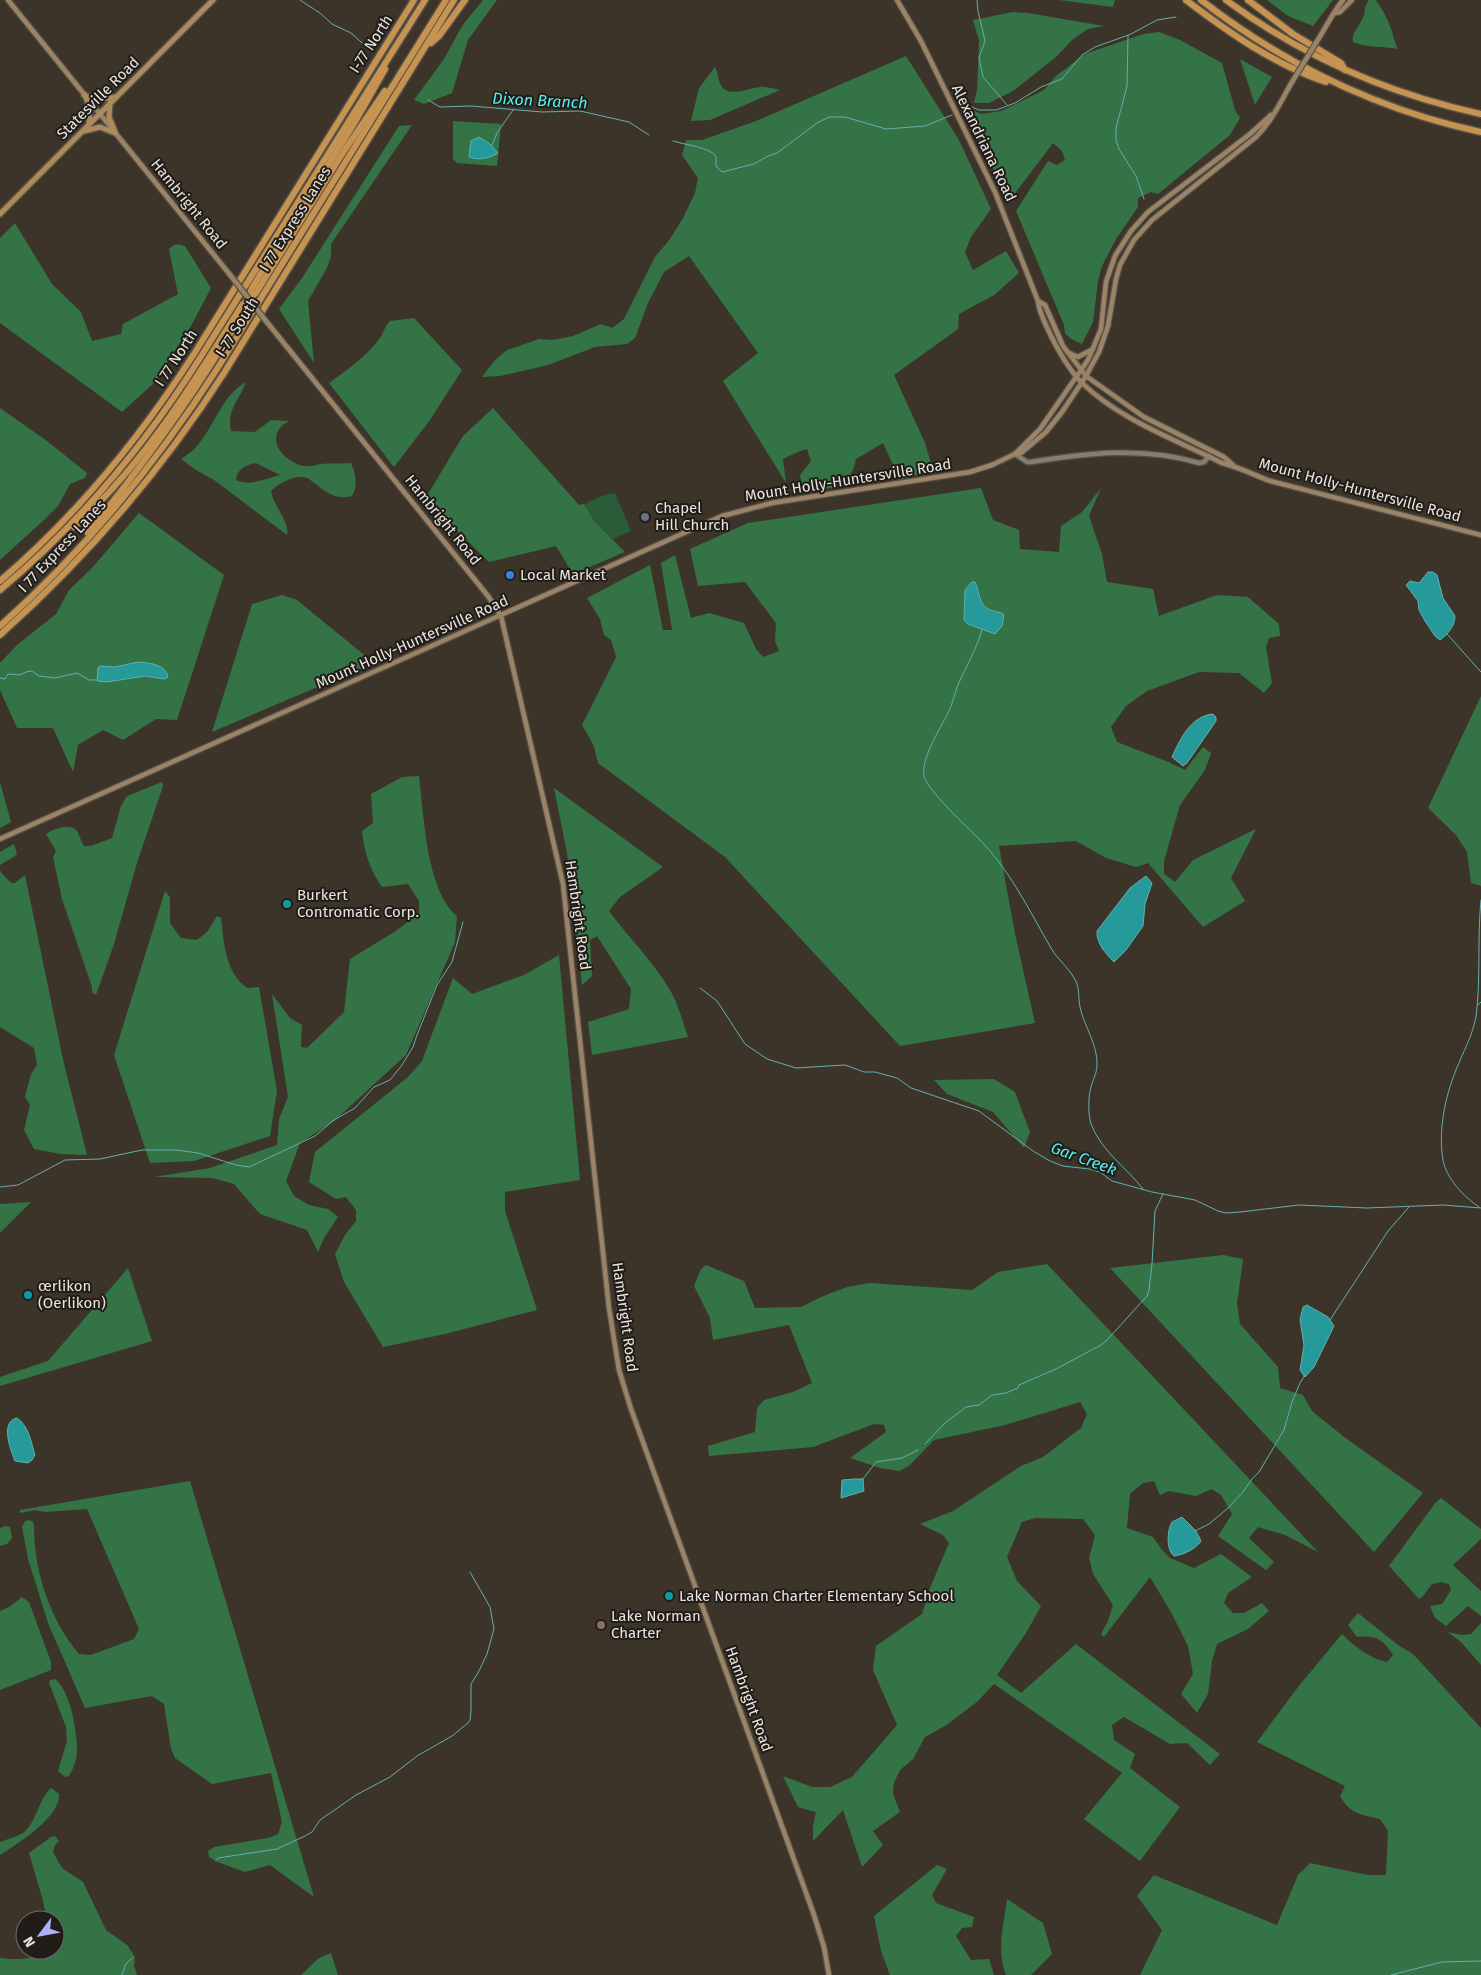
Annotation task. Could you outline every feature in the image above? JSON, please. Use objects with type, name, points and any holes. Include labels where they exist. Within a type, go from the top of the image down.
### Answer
[{"type":"highway","name":"I-77 North","points":[[337,122],[414,0]]},
{"type":"highway","name":"I 77 Express Lanes","points":[[0,590],[41,554],[106,487],[163,414],[347,122],[363,102],[401,36],[425,0]]},
{"type":"highway","name":"I 77 Express Lanes","points":[[0,626],[60,569],[122,500],[192,407],[367,122],[446,0]]},
{"type":"highway","name":"I-77 South","points":[[0,635],[81,557],[171,450],[215,387],[454,0]]},
{"type":"highway","points":[[424,49],[439,36],[465,0]]},
{"type":"highway","points":[[1186,0],[1234,34],[1279,61],[1313,78],[1408,113],[1481,132]]},
{"type":"highway","points":[[1201,0],[1263,44],[1348,90]]},
{"type":"highway","points":[[1226,0],[1285,39],[1345,70],[1414,96],[1481,114]]},
{"type":"highway","points":[[1248,0],[1287,30],[1341,62],[1345,70]]},
{"type":"highway","points":[[41,554],[90,512],[126,474],[182,400],[249,299],[355,122],[363,102]]},
{"type":"highway","name":"I 77 North","points":[[0,581],[52,533],[84,499],[157,410],[194,354],[337,122]]},
{"type":"highway","points":[[258,284],[367,122]]},
{"type":"highway","points":[[60,569],[164,434],[198,385],[240,312]]},
{"type":"main road","name":"Hambright Road","points":[[8,0],[480,585],[501,616],[563,884],[609,1308],[619,1370],[669,1517],[817,1923],[829,1975]]},
{"type":"main road","name":"Statesville Road","points":[[0,214],[213,0]]},
{"type":"main road","name":"Alexandriana Road","points":[[897,0],[918,35],[992,185],[1038,301],[1038,308],[1054,342],[1076,377]]},
{"type":"main road","points":[[1086,376],[1104,340],[1120,265],[1134,240],[1152,220],[1256,137],[1269,123],[1272,114],[1335,13],[1336,8],[1343,0]]},
{"type":"main road","points":[[1335,13],[1340,12],[1352,0]]},
{"type":"main road","points":[[84,95],[99,100],[117,96]]},
{"type":"main road","points":[[84,95],[90,108],[89,124]]},
{"type":"main road","points":[[110,103],[110,117],[115,133]]},
{"type":"main road","points":[[1080,371],[1094,348],[1101,329],[1106,282],[1115,256],[1130,231],[1148,212],[1250,134],[1272,114]]},
{"type":"main road","points":[[81,132],[100,127],[115,133]]},
{"type":"main road","name":"Alexandriana Road","points":[[1038,301],[1045,305],[1063,346],[1080,371]]},
{"type":"main road","points":[[1063,346],[1072,355],[1078,357],[1094,348]]},
{"type":"main road","name":"Mount Holly-Huntersville Road","points":[[1015,454],[1040,429],[1080,371],[1144,417],[1224,457],[1234,466]]},
{"type":"main road","name":"Mount Holly-Huntersville Road","points":[[0,839],[501,616],[704,523],[737,511],[772,503],[970,472],[1021,453],[1042,436],[1062,412],[1086,376]]},
{"type":"main road","name":"Mount Holly-Huntersville Road","points":[[1076,377],[1100,398],[1130,417],[1209,456],[1270,481],[1481,535]]},
{"type":"street","points":[[1015,454],[1027,462],[1078,455],[1122,452],[1162,455],[1199,463],[1204,462],[1209,456]]},
{"type":"green space","points":[[483,0],[497,0],[468,40],[452,93],[424,104],[414,100],[444,59],[462,26]]},
{"type":"green space","points":[[1059,0],[1115,0],[1113,7]]},
{"type":"green space","points":[[1267,0],[1333,0],[1313,26],[1288,16]]},
{"type":"green space","points":[[1369,0],[1376,0],[1383,10],[1398,49],[1353,42],[1353,35],[1363,19]]},
{"type":"green space","points":[[1013,12],[1104,26],[1088,29],[1072,40],[1056,57],[1013,91],[989,103],[974,103],[977,90],[979,40],[973,20]]},
{"type":"green space","points":[[1159,32],[1180,40],[1222,63],[1235,110],[1240,118],[1230,135],[1158,194],[1151,192],[1138,198],[1138,207],[1116,239],[1102,266],[1098,281],[1093,322],[1082,344],[1071,339],[1065,333],[1064,325],[1016,211],[1048,161],[1057,165],[1065,160],[1062,151],[1053,143],[1010,200],[965,114],[972,110],[981,114],[1001,111],[1044,90],[1056,76],[1085,54],[1143,34]]},
{"type":"green space","points":[[906,56],[959,140],[991,209],[971,237],[965,252],[973,270],[1006,251],[1019,273],[994,295],[959,314],[958,329],[894,375],[925,443],[933,470],[900,480],[883,443],[856,459],[845,486],[803,492],[800,475],[811,461],[807,449],[783,459],[786,483],[723,381],[758,353],[689,256],[664,272],[648,303],[635,338],[627,344],[595,347],[548,365],[500,376],[482,377],[495,360],[507,350],[539,339],[553,340],[573,336],[601,324],[612,328],[624,319],[655,257],[670,239],[695,193],[698,178],[682,155],[686,140],[702,140],[756,121]]},
{"type":"green space","points":[[1240,59],[1272,77],[1255,105]]},
{"type":"green space","points":[[715,67],[721,85],[728,91],[737,92],[762,87],[780,90],[710,120],[691,121],[699,88]]},
{"type":"green space","points":[[453,121],[501,124],[497,166],[457,163],[453,159]]},
{"type":"green space","points":[[412,125],[331,244],[331,256],[327,268],[308,301],[314,363],[279,309],[302,278],[399,126]]},
{"type":"green space","points":[[15,223],[52,284],[81,312],[92,341],[121,334],[123,324],[178,294],[169,249],[175,245],[185,246],[211,288],[191,326],[154,383],[122,412],[0,323],[0,238]]},
{"type":"green space","points":[[414,318],[462,370],[430,420],[394,467],[329,383],[369,351],[380,338],[390,321]]},
{"type":"green space","points":[[246,382],[230,417],[231,431],[255,432],[271,420],[289,421],[281,427],[277,434],[276,441],[282,453],[293,462],[305,466],[351,463],[356,480],[352,496],[342,497],[333,495],[311,480],[302,477],[292,478],[278,485],[271,491],[272,497],[286,524],[287,535],[214,480],[181,459],[203,439],[224,403],[237,388]],"holes":[[[256,463],[280,475],[247,483],[236,480],[238,473],[243,468]]]},
{"type":"green space","points":[[0,408],[47,441],[87,473],[85,478],[70,484],[58,506],[0,560]]},
{"type":"green space","points":[[493,408],[579,505],[584,504],[594,521],[625,552],[573,574],[556,546],[489,562],[425,499],[463,436]]},
{"type":"green space","points":[[981,488],[993,520],[1019,530],[1020,549],[1059,552],[1061,526],[1082,512],[1101,488],[1089,516],[1102,554],[1107,582],[1153,589],[1159,616],[1217,595],[1248,597],[1279,624],[1280,636],[1269,638],[1266,647],[1272,683],[1264,693],[1239,673],[1199,672],[1147,691],[1126,706],[1111,727],[1117,742],[1185,770],[1203,747],[1211,753],[1205,770],[1180,805],[1164,861],[1164,874],[1175,882],[1193,860],[1256,829],[1231,878],[1245,901],[1203,927],[1148,863],[1136,867],[1106,858],[1076,841],[999,846],[1015,934],[1035,1023],[900,1046],[725,857],[598,763],[594,746],[582,725],[616,657],[611,640],[604,635],[600,619],[587,598],[650,565],[663,630],[672,630],[661,563],[675,555],[691,618],[709,613],[744,623],[756,649],[763,657],[779,651],[775,641],[776,623],[745,582],[698,586],[690,549],[748,523]]},
{"type":"green space","points":[[615,493],[631,531],[613,539],[594,521],[584,504],[601,496]]},
{"type":"green space","points":[[139,513],[224,575],[177,720],[156,719],[123,740],[103,730],[78,745],[73,772],[53,728],[17,728],[0,690],[0,663],[17,645],[56,614],[69,590],[92,568]]},
{"type":"green space","points":[[282,595],[297,600],[374,663],[212,732],[252,604]]},
{"type":"green space","points":[[1481,696],[1481,886],[1471,883],[1467,852],[1456,835],[1428,808]]},
{"type":"green space","points":[[419,776],[425,831],[433,871],[439,889],[447,904],[457,916],[455,942],[406,1055],[334,1121],[300,1143],[286,1181],[294,1196],[309,1205],[328,1209],[338,1217],[324,1238],[318,1252],[307,1230],[260,1214],[234,1184],[212,1178],[154,1177],[210,1168],[277,1145],[279,1119],[288,1097],[272,994],[290,1018],[302,1025],[301,1047],[307,1048],[344,1012],[350,959],[396,931],[419,913],[419,901],[408,884],[382,887],[368,860],[362,831],[373,823],[371,794],[402,777]]},
{"type":"green space","points":[[0,782],[11,822],[0,828]]},
{"type":"green space","points":[[162,782],[163,786],[137,863],[114,944],[96,995],[92,992],[92,987],[62,899],[53,857],[56,851],[46,834],[57,828],[74,828],[84,846],[91,846],[112,838],[121,806],[127,796]]},
{"type":"green space","points":[[554,788],[663,867],[620,897],[609,911],[656,969],[670,990],[688,1037],[592,1055],[588,1022],[629,1009],[631,989],[597,936],[590,940],[592,976],[582,985],[567,853]]},
{"type":"green space","points":[[14,844],[17,854],[0,865],[0,852]]},
{"type":"green space","points":[[0,871],[11,883],[15,883],[25,875],[64,1064],[87,1155],[60,1154],[34,1149],[24,1130],[30,1105],[25,1097],[31,1074],[37,1065],[34,1048],[0,1027]]},
{"type":"green space","points":[[165,891],[170,897],[170,923],[181,938],[197,940],[207,932],[217,916],[221,918],[227,956],[234,974],[247,988],[259,987],[277,1091],[270,1136],[194,1161],[150,1163],[114,1055]]},
{"type":"green space","points":[[559,955],[580,1180],[505,1192],[505,1211],[537,1310],[445,1334],[383,1347],[344,1282],[335,1254],[345,1235],[356,1221],[356,1210],[346,1197],[336,1199],[309,1182],[315,1152],[408,1077],[422,1061],[453,978],[472,994],[524,975]]},
{"type":"green space","points":[[994,1079],[1015,1092],[1030,1132],[1024,1148],[993,1112],[947,1094],[934,1080]]},
{"type":"green space","points":[[31,1202],[0,1233],[0,1204]]},
{"type":"green space","points":[[1223,1255],[1243,1259],[1237,1304],[1240,1324],[1278,1367],[1280,1388],[1303,1395],[1312,1411],[1344,1437],[1423,1493],[1374,1552],[1110,1268]]},
{"type":"green space","points":[[1047,1264],[1318,1552],[1285,1535],[1258,1527],[1249,1538],[1274,1562],[1266,1570],[1218,1536],[1232,1514],[1221,1495],[1212,1489],[1196,1496],[1169,1491],[1160,1495],[1154,1481],[1143,1483],[1130,1494],[1127,1528],[1153,1537],[1170,1558],[1194,1568],[1221,1554],[1252,1577],[1228,1593],[1224,1603],[1233,1613],[1244,1613],[1262,1603],[1269,1611],[1248,1629],[1217,1644],[1212,1661],[1208,1694],[1197,1713],[1181,1694],[1193,1674],[1188,1646],[1171,1612],[1150,1577],[1104,1637],[1101,1634],[1113,1605],[1093,1574],[1089,1558],[1095,1535],[1083,1519],[1035,1518],[1022,1522],[1007,1557],[1017,1581],[1041,1606],[1026,1633],[997,1675],[1021,1693],[1076,1644],[1220,1754],[1210,1765],[1187,1743],[1170,1744],[1124,1717],[1112,1725],[1114,1740],[1135,1754],[1130,1768],[1180,1807],[1140,1861],[1084,1819],[1122,1773],[994,1684],[977,1702],[945,1726],[925,1737],[913,1759],[900,1770],[894,1783],[893,1794],[900,1812],[873,1831],[883,1845],[862,1867],[843,1810],[813,1841],[813,1826],[816,1812],[798,1807],[783,1776],[812,1787],[830,1787],[852,1777],[897,1725],[873,1670],[876,1646],[922,1614],[930,1588],[949,1543],[943,1535],[920,1524],[953,1511],[1021,1466],[1043,1457],[1081,1428],[1087,1414],[1080,1402],[1005,1425],[934,1440],[909,1466],[899,1471],[880,1468],[850,1458],[886,1432],[884,1425],[874,1424],[813,1447],[709,1456],[708,1446],[755,1432],[757,1408],[764,1400],[793,1392],[812,1383],[789,1325],[713,1340],[710,1318],[694,1286],[701,1269],[706,1265],[744,1281],[755,1308],[801,1307],[847,1287],[870,1283],[972,1290],[998,1272]]},
{"type":"green space","points":[[128,1268],[152,1341],[0,1386],[0,1377],[48,1361]]},
{"type":"green space","points":[[190,1481],[314,1897],[270,1865],[245,1872],[209,1857],[208,1851],[214,1847],[268,1838],[278,1834],[282,1822],[271,1773],[212,1784],[175,1758],[171,1749],[164,1704],[152,1696],[85,1708],[48,1623],[28,1559],[22,1527],[25,1521],[29,1520],[33,1522],[37,1561],[46,1594],[60,1626],[79,1654],[91,1655],[134,1639],[139,1629],[87,1509],[46,1512],[35,1510],[20,1513],[20,1510]]},
{"type":"green space","points":[[1441,1498],[1481,1529],[1481,1539],[1453,1565],[1481,1591],[1481,1616],[1468,1606],[1446,1626],[1435,1618],[1430,1606],[1442,1604],[1451,1590],[1449,1584],[1441,1582],[1432,1584],[1419,1599],[1389,1566],[1436,1502]]},
{"type":"green space","points":[[10,1527],[12,1538],[7,1544],[0,1546],[0,1528]]},
{"type":"green space","points":[[22,1597],[29,1602],[51,1662],[51,1670],[0,1690],[0,1611]]},
{"type":"green space","points":[[1358,1613],[1398,1645],[1413,1654],[1481,1728],[1481,1975],[1140,1975],[1162,1930],[1137,1896],[1154,1875],[1277,1925],[1298,1875],[1310,1863],[1368,1875],[1386,1875],[1388,1831],[1380,1819],[1362,1815],[1348,1807],[1340,1796],[1345,1786],[1257,1742],[1298,1687],[1342,1634],[1374,1658],[1387,1662],[1393,1655],[1386,1645],[1378,1639],[1357,1637],[1348,1625]]},
{"type":"green space","points":[[1481,1623],[1481,1665],[1461,1642],[1448,1632],[1462,1635],[1471,1634]]},
{"type":"green space","points":[[55,1679],[60,1684],[69,1701],[77,1741],[75,1763],[69,1776],[65,1777],[58,1771],[67,1741],[66,1727],[49,1683],[50,1680]]},
{"type":"green space","points":[[51,1788],[59,1794],[58,1803],[53,1812],[37,1829],[0,1855],[0,1842],[23,1833],[28,1828]]},
{"type":"green space","points":[[55,1836],[59,1841],[55,1845],[53,1852],[62,1868],[83,1882],[106,1930],[127,1945],[135,1957],[134,1966],[137,1975],[0,1975],[0,1958],[15,1960],[65,1960],[65,1910],[45,1910],[29,1853]]},
{"type":"green space","points":[[937,1865],[947,1869],[932,1895],[936,1903],[974,1917],[972,1927],[962,1928],[956,1936],[971,1960],[989,1959],[994,1975],[890,1975],[881,1951],[874,1916]]},
{"type":"green space","points":[[1007,1899],[1043,1923],[1052,1954],[1031,1975],[1006,1975],[1003,1966],[1001,1947]]},
{"type":"green space","points":[[331,1953],[338,1975],[301,1975],[319,1958]]},
{"type":"water","points":[[479,137],[490,144],[498,153],[477,159],[469,157],[471,141]]},
{"type":"water","points":[[1428,572],[1433,572],[1437,575],[1443,598],[1455,616],[1450,630],[1440,640],[1425,621],[1419,610],[1418,601],[1406,585],[1410,581],[1419,583]]},
{"type":"water","points":[[972,582],[975,582],[985,607],[1004,615],[1002,626],[995,634],[968,624],[964,620],[965,590]]},
{"type":"water","points":[[138,662],[152,664],[164,669],[168,677],[164,679],[145,676],[107,682],[97,681],[98,668],[100,666],[115,667]]},
{"type":"water","points":[[1213,714],[1216,717],[1216,721],[1183,766],[1172,757],[1183,736],[1198,719]]},
{"type":"water","points":[[1146,876],[1152,883],[1145,904],[1143,926],[1126,950],[1114,962],[1100,944],[1097,931],[1130,888]]},
{"type":"water","points":[[1307,1305],[1328,1317],[1334,1326],[1314,1367],[1305,1377],[1300,1370],[1304,1345],[1300,1320],[1303,1307]]},
{"type":"water","points":[[17,1418],[27,1430],[35,1455],[28,1463],[15,1461],[9,1443],[9,1425],[12,1420]]},
{"type":"water","points":[[863,1479],[864,1491],[841,1498],[842,1480]]},
{"type":"water","points":[[1182,1517],[1196,1531],[1201,1541],[1189,1551],[1174,1556],[1171,1553],[1168,1540],[1169,1530],[1172,1522]]},
{"type":"waterway","name":"Dixon Branch","points":[[300,0],[320,13],[332,24],[351,33],[370,50]]},
{"type":"waterway","points":[[977,0],[985,41],[979,58],[983,77],[1007,105]]},
{"type":"waterway","name":"Dixon Branch","points":[[962,110],[972,107],[979,110],[996,110],[1015,103],[1041,87],[1062,79],[1082,55],[1095,47],[1131,34],[1157,20],[1176,17]]},
{"type":"waterway","points":[[1128,36],[1127,86],[1116,128],[1116,140],[1119,149],[1136,176],[1144,199]]},
{"type":"waterway","name":"Dixon Branch","points":[[428,100],[440,107],[471,106],[542,112],[580,111],[629,122],[649,135]]},
{"type":"waterway","points":[[492,145],[497,133],[513,110]]},
{"type":"waterway","name":"Dixon Branch","points":[[673,141],[702,148],[712,153],[716,156],[716,166],[722,172],[754,164],[777,153],[817,123],[829,117],[845,117],[886,129],[925,126],[952,115]]},
{"type":"waterway","points":[[982,629],[957,688],[950,710],[928,752],[924,776],[932,790],[1000,863],[1054,952],[1076,981],[1079,1003],[1097,1058],[1089,1100],[1091,1124],[1101,1143],[1143,1189]]},
{"type":"waterway","points":[[1447,634],[1481,672]]},
{"type":"waterway","points":[[0,678],[5,679],[8,674],[20,675],[32,671],[39,676],[55,678],[77,673],[89,680],[96,680]]},
{"type":"waterway","points":[[1479,1207],[1467,1198],[1448,1174],[1443,1160],[1441,1138],[1449,1091],[1470,1038],[1476,1017],[1481,900]]},
{"type":"waterway","points":[[0,1187],[18,1185],[65,1160],[100,1159],[142,1150],[176,1150],[198,1153],[236,1165],[249,1167],[315,1136],[334,1120],[355,1108],[374,1087],[390,1080],[402,1065],[413,1047],[437,985],[452,962],[463,922]]},
{"type":"waterway","name":"Gar Creek","points":[[700,988],[717,1001],[745,1044],[767,1059],[796,1068],[845,1065],[864,1072],[875,1072],[897,1078],[911,1088],[979,1111],[1033,1151],[1050,1161],[1063,1166],[1100,1172],[1112,1181],[1152,1192],[1195,1200],[1218,1211],[1226,1213],[1240,1212],[1299,1205],[1367,1208],[1443,1205],[1481,1208]]},
{"type":"waterway","points":[[1478,1005],[1481,1002]]},
{"type":"waterway","points":[[925,1444],[945,1423],[966,1407],[979,1405],[992,1395],[1006,1393],[1018,1388],[1019,1385],[1056,1369],[1107,1340],[1147,1296],[1152,1264],[1155,1211],[1163,1194]]},
{"type":"waterway","points":[[1330,1320],[1388,1231],[1409,1207]]},
{"type":"waterway","points":[[1195,1531],[1209,1524],[1228,1508],[1259,1472],[1284,1430],[1292,1402],[1305,1375]]},
{"type":"waterway","points":[[863,1479],[876,1462],[902,1458],[918,1450]]},
{"type":"waterway","points":[[216,1860],[218,1858],[277,1849],[305,1836],[312,1832],[320,1820],[356,1795],[390,1777],[417,1756],[452,1736],[468,1723],[471,1711],[471,1684],[487,1654],[494,1629],[490,1607],[470,1572]]},
{"type":"waterway","points":[[122,1975],[126,1964],[133,1957]]},
{"type":"waterway","points":[[1391,1975],[1442,1962],[1481,1961]]},
{"type":"place","name":"Chapel Hill Church","points":[[645,517]]},
{"type":"place","name":"Local Market","points":[[510,575]]},
{"type":"place","name":"Burkert Contromatic Corp.","points":[[287,904]]},
{"type":"place","name":"œrlikon (Oerlikon)","points":[[28,1295]]},
{"type":"place","name":"Lake Norman Charter Elementary School","points":[[669,1596]]},
{"type":"place","name":"Lake Norman Charter","points":[[601,1625]]}]
